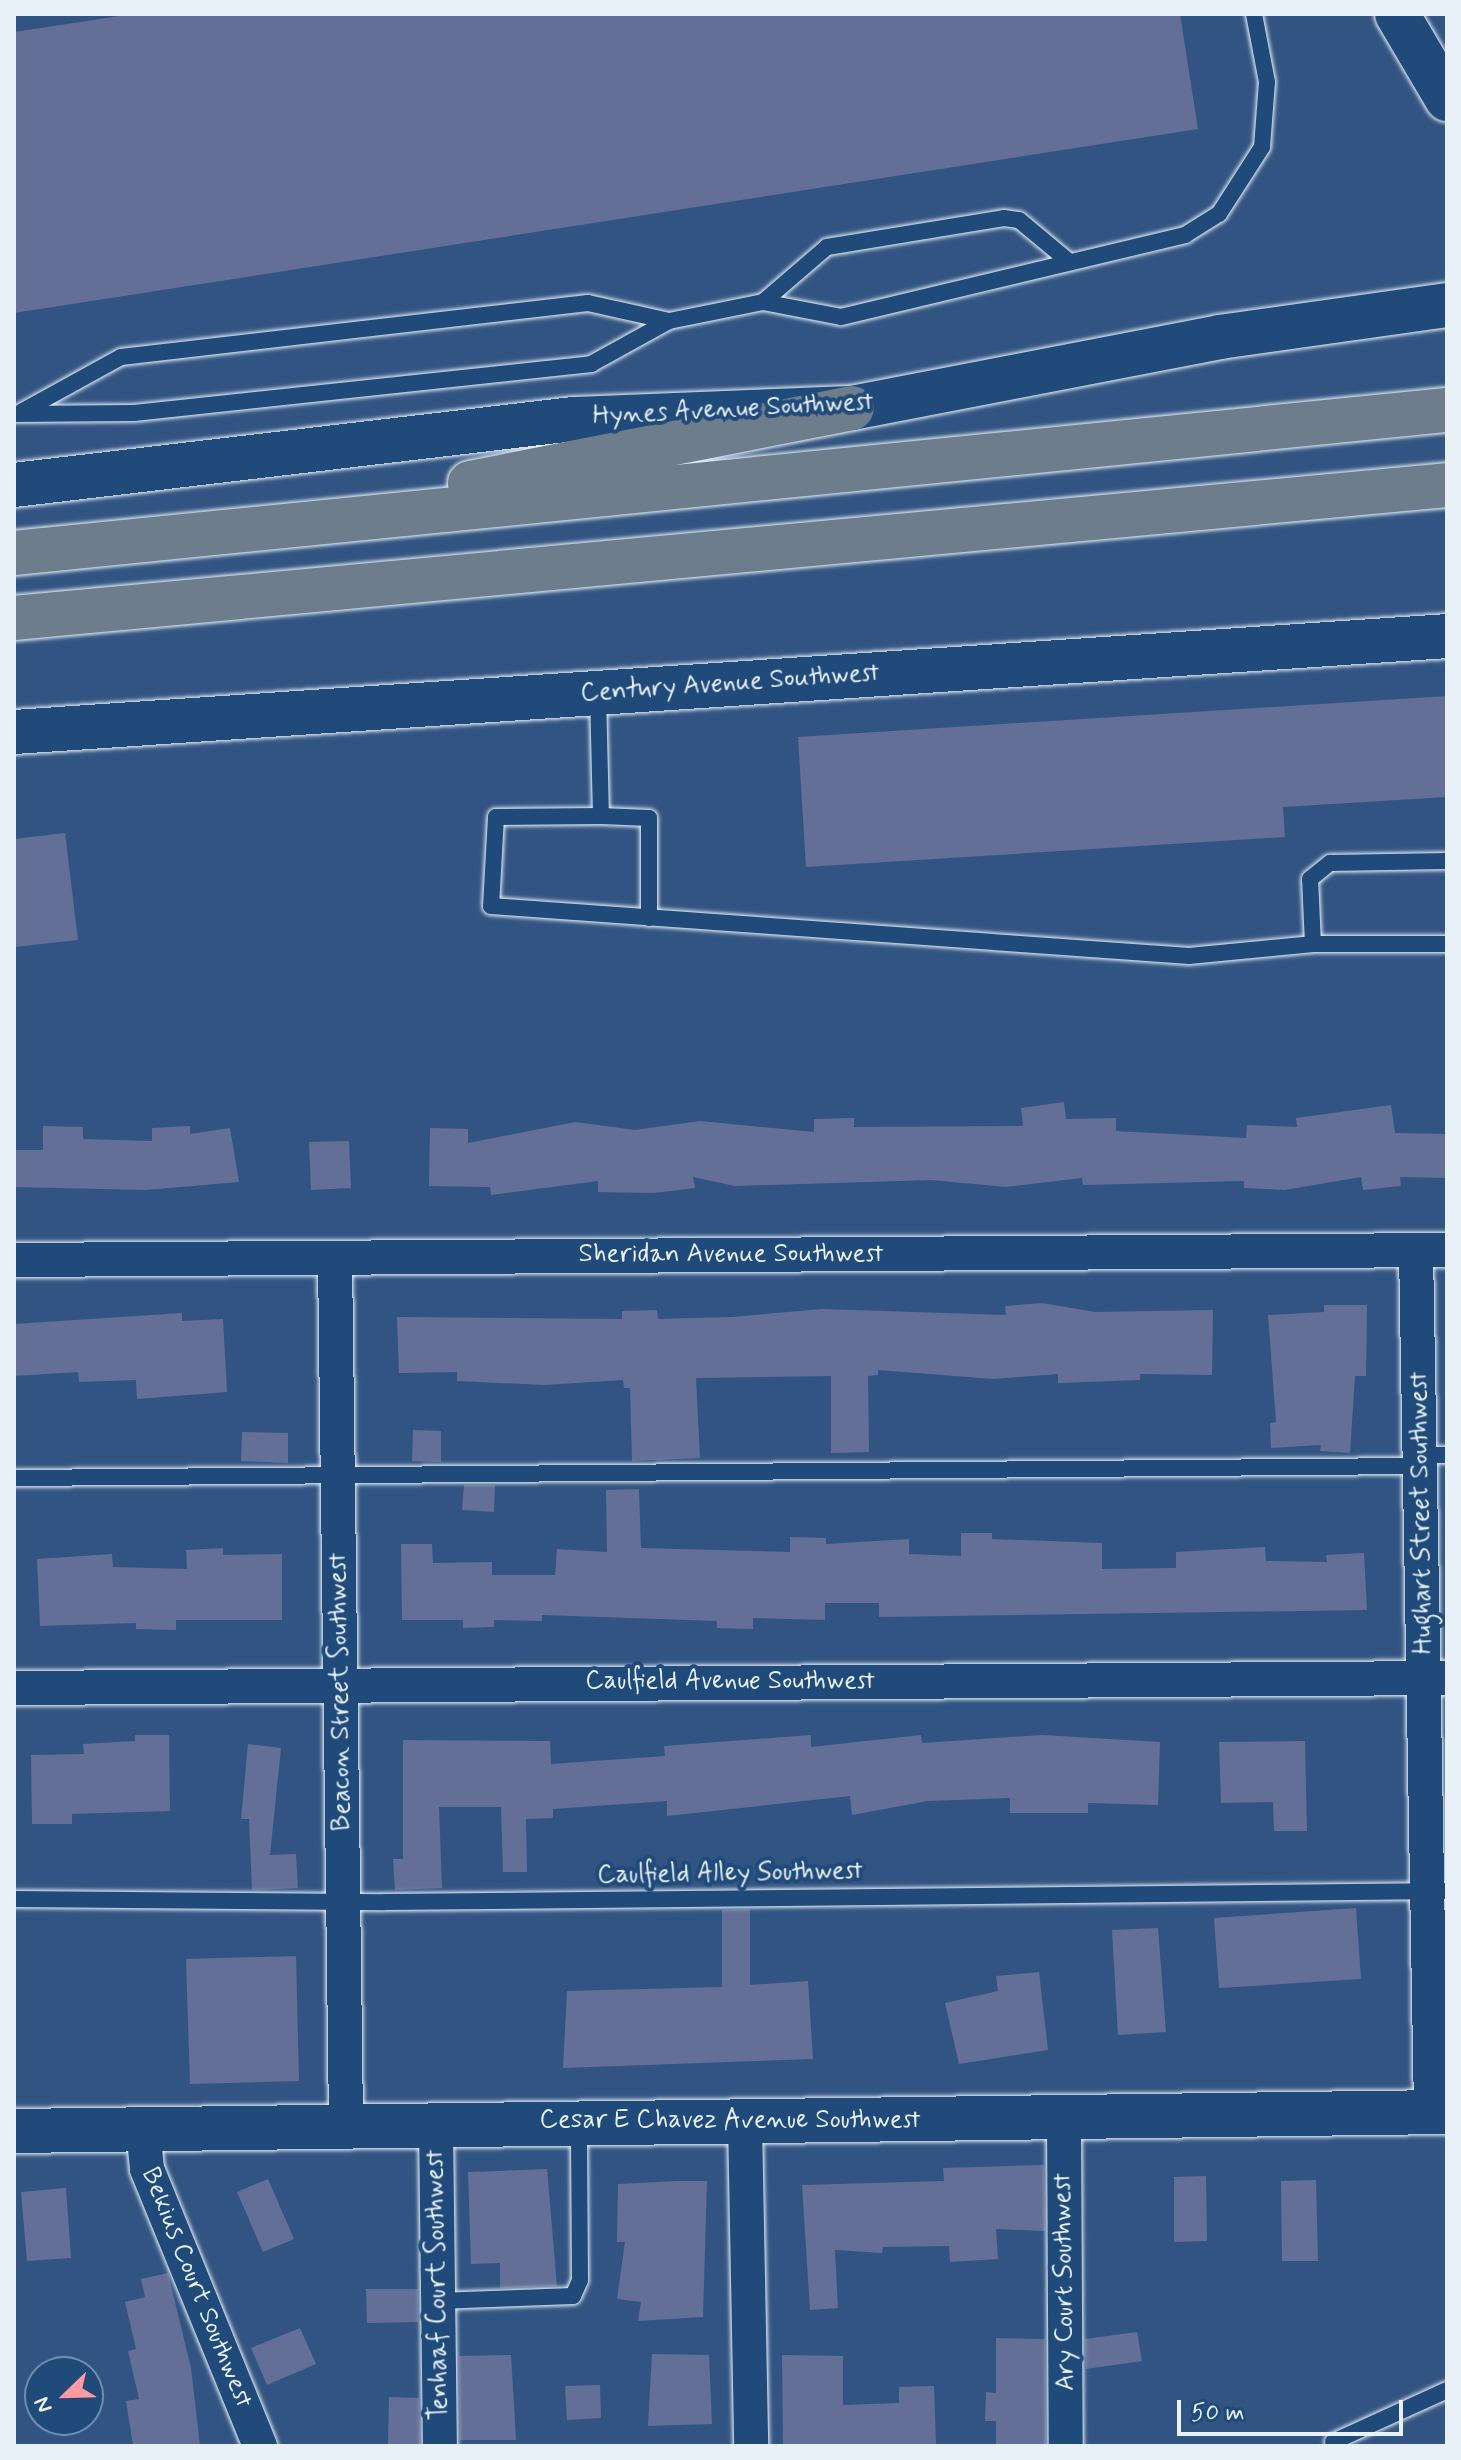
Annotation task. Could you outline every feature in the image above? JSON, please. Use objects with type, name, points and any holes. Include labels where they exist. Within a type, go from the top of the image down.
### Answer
[{"type":"highway","points":[[276,527],[852,408]]},
{"type":"highway","points":[[14,553],[1447,410]]},
{"type":"highway","points":[[14,618],[1447,485]]},
{"type":"highway","points":[[1386,492],[1447,499]]},
{"type":"street","points":[[1397,14],[1447,99]]},
{"type":"street","name":"Hynes Avenue Southwest","points":[[14,485],[573,419],[852,408],[1220,337],[1447,305]]},
{"type":"street","name":"Century Avenue Southwest","points":[[14,732],[1447,636]]},
{"type":"street","name":"Sheridan Avenue Southwest","points":[[14,1260],[1432,1250]]},
{"type":"street","name":"Hughart Street Southwest","points":[[1432,1250],[1429,1459],[1436,1678],[1439,2112]]},
{"type":"street","name":"Beacon Street Southwest","points":[[335,1258],[335,1475],[343,1685],[346,2125]]},
{"type":"street","name":"Caulfield Avenue Southwest","points":[[14,1688],[1436,1678]]},
{"type":"street","name":"Cesar E Chavez Avenue Southwest","points":[[14,2131],[1439,2112]]},
{"type":"street","name":"Ary Court Southwest","points":[[1064,2118],[1066,2446]]},
{"type":"street","points":[[745,2122],[751,2446]]},
{"type":"street","name":"Tenhaaf Court Southwest","points":[[436,2125],[440,2446]]},
{"type":"street","name":"Bekius Court Southwest","points":[[143,2128],[147,2169],[260,2446]]},
{"type":"lane","points":[[17,413],[134,413],[591,364],[669,321],[763,302],[841,317],[1067,260],[1185,235],[1219,214],[1262,147],[1267,82],[1254,14]]},
{"type":"lane","points":[[763,302],[827,247],[1004,218],[1019,220],[1067,260]]},
{"type":"lane","points":[[17,413],[121,357],[588,303],[669,321]]},
{"type":"lane","points":[[598,693],[601,816]]},
{"type":"lane","points":[[649,918],[649,818],[496,817],[491,906],[649,918],[1189,956],[1313,944],[1447,944]]},
{"type":"lane","points":[[1313,944],[1310,879],[1330,863],[1447,861]]},
{"type":"lane","points":[[14,1478],[1429,1459]]},
{"type":"lane","name":"Caulfield Alley Southwest","points":[[14,1899],[345,1900],[1439,1891]]},
{"type":"lane","points":[[437,2301],[573,2296],[580,2280],[579,2122]]},
{"type":"lane","points":[[1333,2442],[1447,2390]]},
{"type":"building","points":[[133,14],[1180,14],[1198,129],[14,313],[14,32]]},
{"type":"building","points":[[1447,696],[1447,797],[1283,807],[1285,837],[806,867],[798,737]]},
{"type":"building","points":[[65,833],[78,940],[14,947],[14,839]]},
{"type":"building","points":[[1064,1102],[1066,1119],[1116,1118],[1116,1131],[1246,1138],[1247,1125],[1297,1127],[1296,1118],[1391,1105],[1395,1133],[1447,1134],[1447,1178],[1400,1177],[1401,1186],[1363,1190],[1361,1177],[1285,1190],[1244,1188],[1244,1181],[1083,1185],[1082,1178],[1006,1187],[931,1180],[735,1186],[693,1177],[695,1188],[654,1193],[598,1192],[598,1181],[491,1195],[490,1187],[429,1186],[430,1128],[468,1129],[468,1143],[575,1122],[635,1130],[700,1121],[814,1132],[814,1119],[854,1118],[854,1127],[1023,1126],[1021,1108]]},
{"type":"building","points":[[43,1126],[83,1127],[83,1139],[152,1141],[152,1128],[190,1126],[190,1134],[230,1128],[239,1182],[146,1190],[14,1187],[14,1150],[43,1150]]},
{"type":"building","points":[[349,1141],[351,1188],[311,1190],[309,1142]]},
{"type":"building","points":[[1042,1303],[1095,1312],[1213,1310],[1212,1375],[1140,1374],[1140,1380],[1058,1383],[1058,1374],[993,1379],[878,1370],[878,1375],[868,1376],[869,1452],[831,1453],[831,1376],[696,1378],[700,1458],[632,1461],[630,1388],[624,1388],[623,1380],[545,1385],[457,1381],[457,1372],[399,1373],[397,1317],[622,1319],[622,1311],[657,1310],[658,1319],[732,1317],[822,1309],[1006,1315],[1005,1306]]},
{"type":"building","points":[[1324,1305],[1367,1305],[1366,1376],[1355,1376],[1350,1453],[1320,1451],[1321,1445],[1271,1448],[1270,1423],[1276,1422],[1268,1315],[1324,1312]]},
{"type":"building","points":[[182,1313],[182,1321],[223,1319],[227,1392],[137,1399],[136,1380],[79,1382],[78,1372],[14,1376],[14,1324]]},
{"type":"building","points":[[413,1430],[441,1431],[441,1462],[412,1461]]},
{"type":"building","points":[[242,1432],[288,1433],[288,1463],[241,1461]]},
{"type":"building","points":[[464,1485],[495,1485],[494,1512],[462,1510]]},
{"type":"building","points":[[639,1489],[641,1548],[790,1552],[790,1537],[826,1538],[826,1544],[909,1539],[909,1554],[961,1556],[961,1533],[992,1533],[992,1539],[1102,1543],[1102,1569],[1176,1568],[1176,1552],[1265,1547],[1266,1561],[1327,1562],[1326,1555],[1364,1553],[1367,1610],[879,1617],[879,1603],[825,1603],[825,1620],[753,1618],[753,1629],[717,1628],[717,1621],[542,1615],[542,1621],[494,1620],[494,1627],[463,1628],[463,1620],[402,1620],[401,1544],[432,1544],[433,1563],[492,1562],[492,1575],[555,1575],[557,1549],[607,1552],[606,1490]]},
{"type":"building","points":[[223,1548],[223,1555],[282,1554],[282,1620],[176,1620],[176,1630],[136,1629],[136,1623],[40,1626],[37,1559],[112,1554],[113,1567],[187,1569],[186,1550]]},
{"type":"building","points":[[135,1735],[169,1735],[170,1811],[72,1814],[72,1824],[32,1824],[31,1755],[84,1754],[83,1744],[135,1741]]},
{"type":"building","points":[[811,1735],[811,1747],[921,1735],[922,1743],[1042,1735],[1160,1742],[1158,1805],[1088,1803],[1088,1813],[1010,1813],[1010,1798],[928,1801],[852,1815],[850,1796],[667,1816],[667,1801],[553,1809],[553,1818],[526,1819],[527,1872],[503,1872],[501,1807],[439,1807],[442,1888],[395,1890],[393,1859],[403,1859],[403,1740],[550,1741],[551,1764],[665,1756],[664,1746]]},
{"type":"building","points":[[1305,1741],[1307,1831],[1274,1831],[1273,1802],[1221,1803],[1219,1742]]},
{"type":"building","points":[[248,1744],[281,1748],[270,1855],[296,1854],[298,1888],[252,1890],[249,1819],[241,1819]]},
{"type":"building","points":[[1356,1908],[1361,1979],[1219,1988],[1214,1918]]},
{"type":"building","points":[[750,1909],[750,1985],[808,1981],[813,2059],[563,2068],[567,1991],[722,1987],[722,1910]]},
{"type":"building","points":[[1158,1928],[1166,2032],[1118,2035],[1112,1930]]},
{"type":"building","points":[[296,1956],[299,2081],[190,2084],[186,1959]]},
{"type":"building","points":[[1039,1972],[1048,2050],[959,2064],[945,2003],[998,1991],[996,1976]]},
{"type":"building","points":[[1044,2165],[1045,2231],[996,2229],[998,2259],[950,2262],[949,2246],[883,2247],[882,2253],[835,2250],[838,2308],[810,2310],[802,2185],[944,2181],[943,2168]]},
{"type":"building","points":[[547,2169],[557,2286],[500,2288],[500,2263],[471,2264],[468,2172]]},
{"type":"building","points":[[1206,2176],[1207,2241],[1174,2242],[1174,2177]]},
{"type":"building","points":[[268,2179],[294,2239],[263,2252],[237,2192]]},
{"type":"building","points":[[1316,2180],[1318,2261],[1282,2261],[1281,2181]]},
{"type":"building","points":[[707,2181],[703,2317],[638,2321],[641,2302],[617,2299],[625,2242],[617,2242],[618,2184]]},
{"type":"building","points":[[66,2188],[71,2258],[27,2261],[21,2192]]},
{"type":"building","points":[[168,2273],[191,2368],[200,2446],[133,2446],[126,2401],[139,2399],[128,2351],[136,2349],[125,2302],[145,2297],[141,2279]]},
{"type":"building","points":[[366,2289],[418,2289],[418,2322],[367,2323]]},
{"type":"building","points":[[300,2328],[316,2364],[267,2385],[251,2348]]},
{"type":"building","points":[[1137,2332],[1142,2361],[1086,2369],[1085,2339]]},
{"type":"building","points":[[996,2338],[1045,2339],[1046,2446],[996,2446],[996,2421],[985,2421],[986,2392],[996,2393]]},
{"type":"building","points":[[652,2354],[709,2355],[712,2424],[648,2426]]},
{"type":"building","points":[[511,2355],[516,2440],[460,2440],[459,2356]]},
{"type":"building","points":[[782,2355],[843,2356],[843,2405],[899,2403],[899,2387],[934,2386],[936,2444],[783,2444]]},
{"type":"building","points":[[600,2385],[601,2418],[567,2420],[565,2386]]},
{"type":"building","points":[[389,2397],[419,2398],[420,2446],[388,2446]]}]
